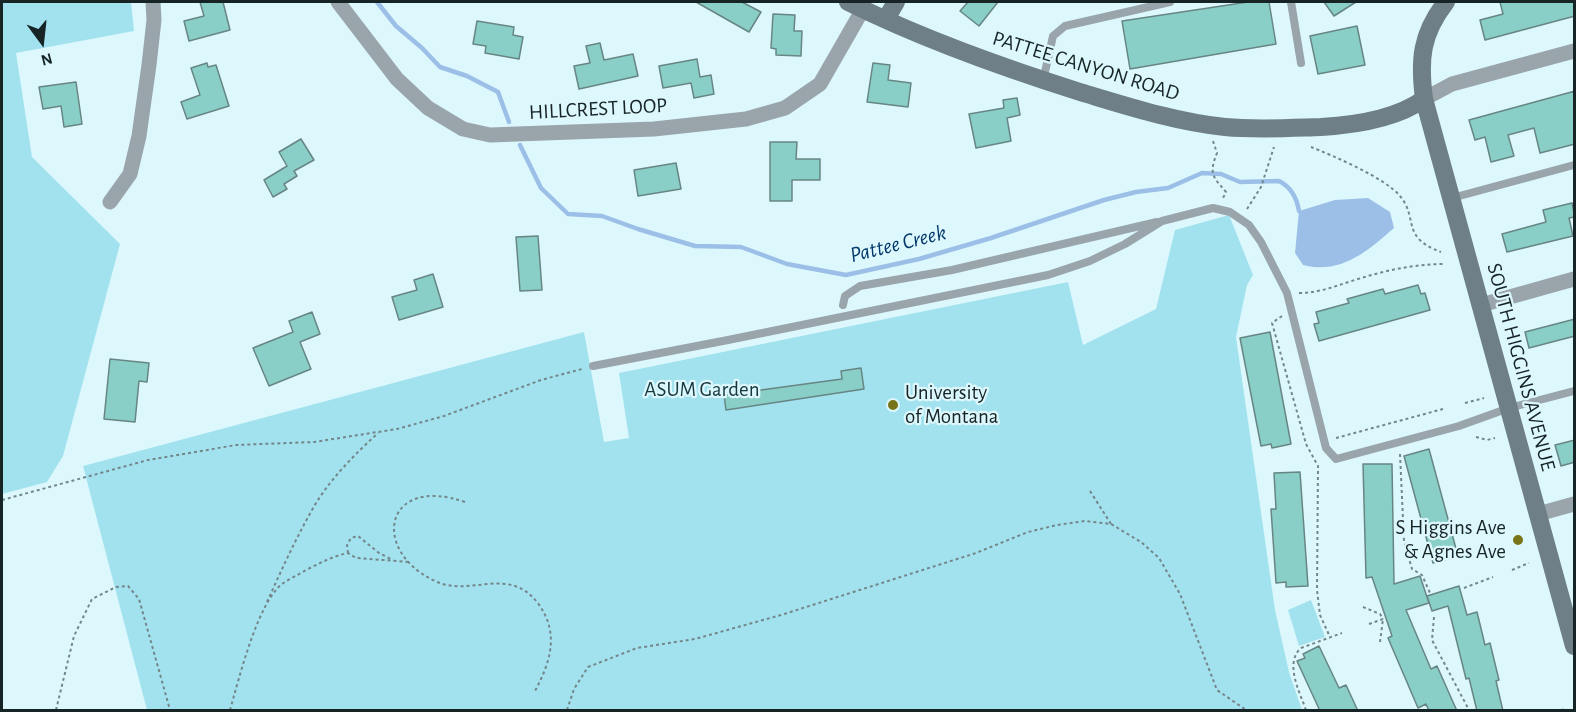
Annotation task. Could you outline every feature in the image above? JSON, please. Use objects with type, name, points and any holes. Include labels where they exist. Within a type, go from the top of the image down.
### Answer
[{"type":"main road","points":[[886,19],[896,2]]},
{"type":"main road","name":"SOUTH HIGGINS AVENUE","points":[[1446,2],[1431,26],[1422,52],[1421,73],[1425,99],[1538,514],[1570,616],[1575,646]]},
{"type":"main road","name":"PATTEE CANYON ROAD","points":[[855,5],[954,49],[1043,81],[1148,113],[1225,127],[1284,129],[1335,126],[1362,122],[1404,110],[1425,99]]},
{"type":"street","points":[[110,202],[130,174],[139,136],[152,42],[153,2]]},
{"type":"street","name":"HILLCREST LOOP","points":[[338,2],[397,79],[428,108],[463,129],[490,135],[654,129],[746,119],[785,108],[820,84],[855,5]]},
{"type":"street","points":[[1425,99],[1448,85],[1575,51]]},
{"type":"street","points":[[1481,305],[1575,279]]},
{"type":"street","points":[[1538,514],[1575,504]]},
{"type":"lane","points":[[1043,81],[1053,36],[1065,26],[1170,2]]},
{"type":"lane","points":[[1291,2],[1301,63]]},
{"type":"lane","points":[[1452,198],[1575,165]]},
{"type":"lane","points":[[843,305],[845,296],[860,286],[951,270],[1213,208],[1230,212],[1249,225],[1261,242],[1287,293],[1326,448],[1336,459],[1459,426],[1509,408],[1575,391]]},
{"type":"lane","points":[[593,366],[1048,275],[1090,261],[1161,221]]},
{"type":"path","points":[[1212,138],[1217,153],[1212,168],[1214,180],[1226,192],[1221,202],[1213,208]]},
{"type":"path","points":[[1240,218],[1261,187],[1274,147]]},
{"type":"path","points":[[1311,147],[1388,184],[1401,197],[1413,234],[1430,248],[1441,252]]},
{"type":"path","points":[[1287,293],[1319,291],[1382,272],[1412,266],[1445,264]]},
{"type":"path","points":[[1272,324],[1306,444],[1318,466],[1317,590],[1320,615],[1330,637]]},
{"type":"path","points":[[2,500],[148,460],[236,445],[314,442],[378,433],[444,416],[541,380],[593,366]]},
{"type":"path","points":[[1465,403],[1484,398]]},
{"type":"path","points":[[1334,438],[1443,409]]},
{"type":"path","points":[[230,711],[248,651],[288,554],[313,508],[353,456],[378,433]]},
{"type":"path","points":[[1476,437],[1487,440],[1495,438]]},
{"type":"path","points":[[1400,453],[1404,541],[1412,568],[1422,575],[1430,593]]},
{"type":"path","points":[[1090,491],[1111,524]]},
{"type":"path","points":[[465,502],[435,496],[414,499],[404,504],[395,518],[396,540],[410,562],[432,580],[443,585],[457,587],[499,582],[521,587],[537,602],[547,619],[552,634],[552,648],[545,673],[535,691]]},
{"type":"path","points":[[567,711],[574,689],[588,667],[637,648],[695,639],[782,615],[976,553],[1028,532],[1085,521],[1111,524],[1141,542],[1159,558],[1180,594],[1217,690],[1246,711]]},
{"type":"path","points":[[348,553],[347,545],[351,538],[358,536],[379,553],[394,561]]},
{"type":"path","points":[[265,606],[281,585],[337,555],[348,553],[356,558],[410,562]]},
{"type":"path","points":[[1512,570],[1529,563]]},
{"type":"path","points":[[1464,588],[1493,577]]},
{"type":"path","points":[[56,711],[74,636],[92,599],[116,587],[128,586],[139,598],[170,711]]},
{"type":"path","points":[[1363,607],[1380,614],[1383,619],[1380,642]]},
{"type":"path","points":[[1434,616],[1432,640],[1469,711]]},
{"type":"path","points":[[1369,624],[1383,619]]},
{"type":"path","points":[[1306,711],[1294,676],[1293,662],[1297,652],[1301,648],[1342,633]]},
{"type":"path","points":[[1561,711],[1567,709]]},
{"type":"green space","points":[[2,2],[131,2],[134,31],[16,53],[32,157],[120,244],[63,456],[47,482],[2,494]]},
{"type":"green space","name":"University of Montana","points":[[1229,215],[1253,275],[1247,285],[1236,337],[1275,610],[1289,672],[1302,710],[147,710],[83,466],[584,332],[604,442],[629,438],[619,373],[1068,282],[1083,345],[1156,309],[1175,230]]},
{"type":"green space","points":[[1311,600],[1325,637],[1299,646],[1288,610]]},
{"type":"shaded area","points":[[1368,198],[1390,212],[1394,228],[1364,252],[1341,264],[1329,267],[1303,265],[1295,253],[1299,211],[1335,200]]},
{"type":"building","points":[[200,2],[223,2],[230,30],[189,41],[184,21],[204,16]]},
{"type":"building","points":[[696,2],[742,2],[761,12],[749,32]]},
{"type":"building","points":[[968,2],[998,2],[979,26],[960,11]]},
{"type":"building","points":[[1248,2],[1269,2],[1276,44],[1130,69],[1122,21]]},
{"type":"building","points":[[1324,2],[1356,2],[1334,16]]},
{"type":"building","points":[[1500,2],[1575,2],[1575,16],[1485,40],[1480,20],[1503,14]]},
{"type":"building","points":[[773,14],[795,15],[794,31],[802,31],[801,56],[776,55],[776,49],[771,48]]},
{"type":"building","points":[[477,21],[514,27],[513,35],[523,37],[519,59],[485,53],[486,46],[473,44]]},
{"type":"building","points":[[1357,26],[1365,65],[1318,74],[1310,36]]},
{"type":"building","points":[[600,43],[604,60],[633,54],[638,76],[579,89],[574,66],[590,63],[586,46]]},
{"type":"building","points":[[697,59],[700,77],[711,75],[714,94],[694,98],[691,83],[663,88],[659,66]]},
{"type":"building","points":[[207,63],[208,67],[216,65],[229,106],[187,119],[181,102],[200,95],[191,68]]},
{"type":"building","points":[[873,63],[890,65],[888,80],[911,83],[908,107],[867,102]]},
{"type":"building","points":[[76,82],[82,124],[64,127],[61,106],[43,109],[39,87]]},
{"type":"building","points":[[1575,91],[1575,144],[1540,153],[1534,128],[1508,135],[1514,156],[1491,162],[1485,137],[1475,140],[1469,120]]},
{"type":"building","points":[[1017,98],[1020,115],[1007,118],[1011,141],[976,148],[969,114],[1004,108],[1003,100]]},
{"type":"building","points":[[301,139],[314,160],[294,171],[297,176],[284,184],[287,189],[273,197],[264,180],[287,166],[279,152]]},
{"type":"building","points":[[770,142],[797,142],[796,159],[820,159],[820,180],[792,180],[792,201],[770,201]]},
{"type":"building","points":[[676,163],[681,189],[638,196],[634,170]]},
{"type":"building","points":[[1572,203],[1575,217],[1569,218],[1573,236],[1507,252],[1502,234],[1546,222],[1543,210]]},
{"type":"building","points":[[538,236],[542,290],[520,291],[516,237]]},
{"type":"building","points":[[433,274],[443,307],[399,320],[392,297],[417,290],[414,280]]},
{"type":"building","points":[[1418,285],[1421,294],[1425,293],[1430,310],[1319,341],[1314,324],[1319,323],[1316,312],[1349,303],[1347,299],[1383,289],[1385,294]]},
{"type":"building","points":[[312,312],[320,334],[300,342],[311,369],[269,386],[253,348],[293,332],[289,321]]},
{"type":"building","points":[[1575,319],[1575,336],[1529,348],[1525,332]]},
{"type":"building","points":[[1270,332],[1291,444],[1272,448],[1271,444],[1261,446],[1240,338]]},
{"type":"building","points":[[110,359],[149,363],[147,382],[139,381],[135,422],[104,419]]},
{"type":"building","points":[[861,368],[864,389],[726,410],[724,395],[842,379],[841,371]]},
{"type":"building","points":[[1575,440],[1575,462],[1561,466],[1555,445]]},
{"type":"building","points":[[1429,449],[1458,556],[1433,563],[1404,456]]},
{"type":"building","points":[[1363,464],[1392,464],[1394,584],[1420,576],[1429,603],[1406,610],[1431,669],[1437,666],[1457,711],[1429,711],[1426,704],[1418,708],[1388,638],[1392,636],[1372,577],[1366,578]]},
{"type":"building","points":[[1300,472],[1308,586],[1286,587],[1286,582],[1276,583],[1271,509],[1276,509],[1274,473]]},
{"type":"building","points":[[1459,586],[1467,615],[1477,612],[1485,645],[1490,643],[1499,680],[1496,681],[1503,711],[1477,711],[1469,678],[1466,679],[1448,606],[1432,611],[1427,596]]},
{"type":"building","points":[[1319,646],[1339,688],[1346,685],[1358,711],[1320,711],[1297,661],[1305,658],[1303,654]]},
{"type":"waterway","name":"Pattee Creek","points":[[377,2],[396,26],[440,67],[467,76],[498,92],[509,122]]},
{"type":"waterway","name":"Pattee Creek","points":[[520,145],[541,188],[568,214],[602,216],[695,246],[741,247],[787,264],[846,275],[919,259],[991,238],[1104,200],[1136,192],[1168,188],[1202,173],[1221,174],[1240,182],[1279,181],[1293,194],[1299,211]]},
{"type":"place","name":"University of Montana","points":[[893,405]]},
{"type":"place","name":"S Higgins Ave & Agnes Ave","points":[[1518,540]]},
{"type":"park label","name":"ASUM Garden","points":[[702,390]]}]
